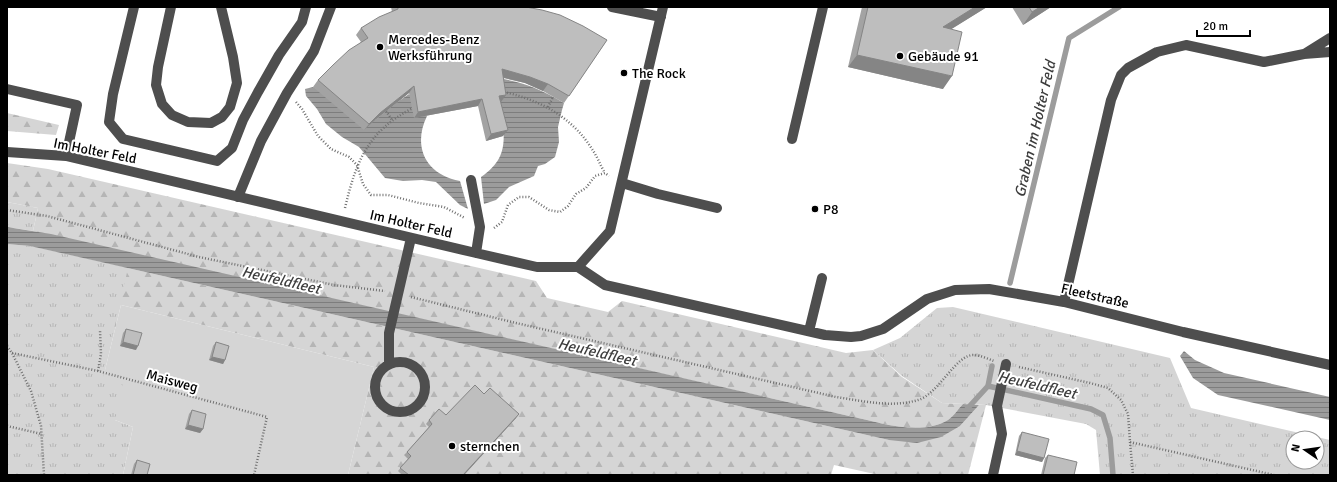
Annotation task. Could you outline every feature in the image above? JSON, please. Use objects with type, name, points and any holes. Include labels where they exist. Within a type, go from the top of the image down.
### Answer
[{"type":"street","points":[[134,7],[113,94],[109,122],[123,139],[217,161],[232,148],[243,120],[258,92],[279,55],[302,22],[306,7]]},
{"type":"street","points":[[171,7],[158,68],[156,85],[162,104],[172,115],[188,122],[211,123],[222,117],[230,107],[237,83],[233,57],[221,7]]},
{"type":"street","points":[[238,197],[261,142],[287,93],[314,51],[331,7]]},
{"type":"street","points":[[612,7],[625,8],[661,17]]},
{"type":"street","points":[[578,267],[610,231],[663,7]]},
{"type":"street","points":[[792,139],[823,7]]},
{"type":"street","points":[[1304,54],[1330,38]]},
{"type":"street","points":[[1064,302],[1111,100],[1121,75],[1128,68],[1157,52],[1186,45],[1264,62],[1304,54],[1330,52]]},
{"type":"street","points":[[7,89],[77,105],[66,156]]},
{"type":"street","name":"Im Holter Feld","points":[[7,152],[66,156],[476,253],[537,266],[578,267]]},
{"type":"street","points":[[471,180],[480,227],[476,253]]},
{"type":"street","points":[[622,183],[658,194],[717,208]]},
{"type":"street","points":[[389,364],[389,333],[410,238]]},
{"type":"street","name":"Fleetstraße","points":[[578,267],[605,285],[825,335],[851,337],[861,336],[883,329],[927,299],[955,290],[990,289],[1064,302],[1330,365]]},
{"type":"street","points":[[809,332],[822,278]]},
{"type":"street","points":[[405,362],[413,365],[419,370],[424,378],[424,394],[418,404],[407,411],[399,412],[391,410],[378,400],[376,380],[382,369],[389,364],[405,362]]},
{"type":"street","points":[[993,475],[1002,434],[997,406],[1006,366]]},
{"type":"path","points":[[503,92],[520,96],[548,107],[572,125],[585,139],[605,173],[622,183]]},
{"type":"path","points":[[287,93],[302,109],[318,136],[331,149],[349,157],[357,165],[364,184],[371,195],[388,195],[419,203],[444,207],[480,227],[494,228],[502,222],[508,205],[519,197],[529,197],[549,210],[560,212],[568,206],[576,194],[586,188],[595,176],[605,173]]},
{"type":"path","points":[[548,107],[553,97]]},
{"type":"path","points":[[342,222],[349,189],[361,156],[375,136],[392,120],[402,113],[418,106]]},
{"type":"path","points":[[386,111],[392,120]]},
{"type":"path","points":[[7,210],[47,216],[200,257],[334,285],[398,293],[532,327],[836,397],[872,403],[901,404],[920,400],[937,388],[961,359],[973,354],[1006,366],[1090,382],[1108,388],[1121,400],[1128,414],[1133,475]]},
{"type":"path","points":[[98,371],[100,330]]},
{"type":"path","points":[[7,346],[31,391],[41,426],[44,475]]},
{"type":"path","name":"Maisweg","points":[[12,353],[98,371],[267,417],[254,475]]},
{"type":"path","points":[[7,426],[42,434]]},
{"type":"path","points":[[1130,442],[1274,475]]},
{"type":"green space","points":[[7,113],[59,125],[56,135],[7,131]]},
{"type":"green space","points":[[7,163],[48,169],[536,281],[547,298],[608,312],[622,301],[846,353],[873,350],[902,377],[942,403],[963,404],[948,420],[937,425],[912,428],[899,427],[33,231],[38,208],[7,202]]},
{"type":"green space","points":[[7,202],[38,208],[33,231],[7,227]]},
{"type":"green space","points":[[7,244],[30,246],[128,268],[103,377],[123,382],[115,420],[133,427],[123,475],[7,475]]},
{"type":"green space","points":[[30,246],[889,440],[960,426],[979,405],[986,405],[968,475],[879,475],[834,465],[831,475],[348,475],[374,367],[121,305],[103,378]]},
{"type":"green space","points":[[121,305],[374,367],[348,475],[123,475],[133,427],[115,420],[103,378]]},
{"type":"green space","points":[[953,307],[1170,358],[1191,408],[1287,430],[1285,430],[1285,470],[1325,470],[1325,439],[1330,440],[1330,475],[1100,475],[1096,430],[1086,424],[986,405],[942,403],[902,376],[873,350],[900,338],[937,308]]},
{"type":"shaded area","points":[[497,78],[532,87],[564,103],[558,127],[559,142],[555,157],[545,164],[538,166],[534,176],[509,187],[496,200],[484,204],[481,177],[496,164],[500,157],[504,141]]},
{"type":"shaded area","points":[[313,87],[375,120],[409,94],[427,116],[421,138],[425,158],[438,173],[448,178],[460,181],[468,209],[460,205],[436,182],[422,180],[403,181],[385,178],[359,147],[342,137],[326,124],[317,109],[306,96],[305,89]]},
{"type":"shaded area","points":[[7,227],[51,234],[899,427],[912,428],[937,425],[948,420],[963,404],[979,405],[960,426],[941,437],[917,443],[889,440],[30,246],[7,244]]},
{"type":"shaded area","points":[[1184,351],[1195,360],[1224,373],[1330,397],[1330,420],[1218,395],[1193,378],[1180,356]]},
{"type":"building","points":[[398,7],[526,7],[560,15],[607,40],[569,96],[548,84],[502,69],[506,95],[499,96],[508,130],[491,134],[482,99],[418,112],[414,86],[380,113],[369,124],[318,80],[349,50],[368,38],[361,28],[379,17],[398,9]]},
{"type":"building","name":"Gebäude 91","points":[[868,7],[975,7],[943,27],[962,32],[952,76],[857,55]]},
{"type":"building","points":[[1029,7],[1040,7],[1032,12]]},
{"type":"building","points":[[126,329],[142,333],[138,346],[123,342]]},
{"type":"building","points":[[216,342],[229,346],[225,360],[212,357]]},
{"type":"building","points":[[475,385],[484,394],[490,388],[519,414],[463,475],[409,475],[400,468],[411,456],[407,452],[432,424],[429,420],[439,409],[446,415]]},
{"type":"building","points":[[192,410],[206,414],[203,429],[188,425]]},
{"type":"building","points":[[1022,432],[1049,439],[1044,458],[1017,451]]},
{"type":"building","points":[[1048,455],[1077,462],[1074,475],[1043,475]]},
{"type":"building","points":[[137,460],[150,464],[147,475],[133,475]]},
{"type":"waterway","name":"Graben im Holter Feld","points":[[1010,283],[1069,38],[1119,7]]},
{"type":"waterway","name":"Heufeldfleet","points":[[967,409],[988,386],[992,366]]},
{"type":"waterway","name":"Heufeldfleet","points":[[988,386],[1091,409],[1103,415],[1110,438],[1113,475]]},
{"type":"place","name":"Mercedes-Benz Werksführung","points":[[380,47]]},
{"type":"place","name":"Gebäude 91","points":[[900,56]]},
{"type":"place","name":"The Rock","points":[[624,73]]},
{"type":"place","name":"P8","points":[[815,209]]},
{"type":"place","name":"sternchen","points":[[452,446]]}]
